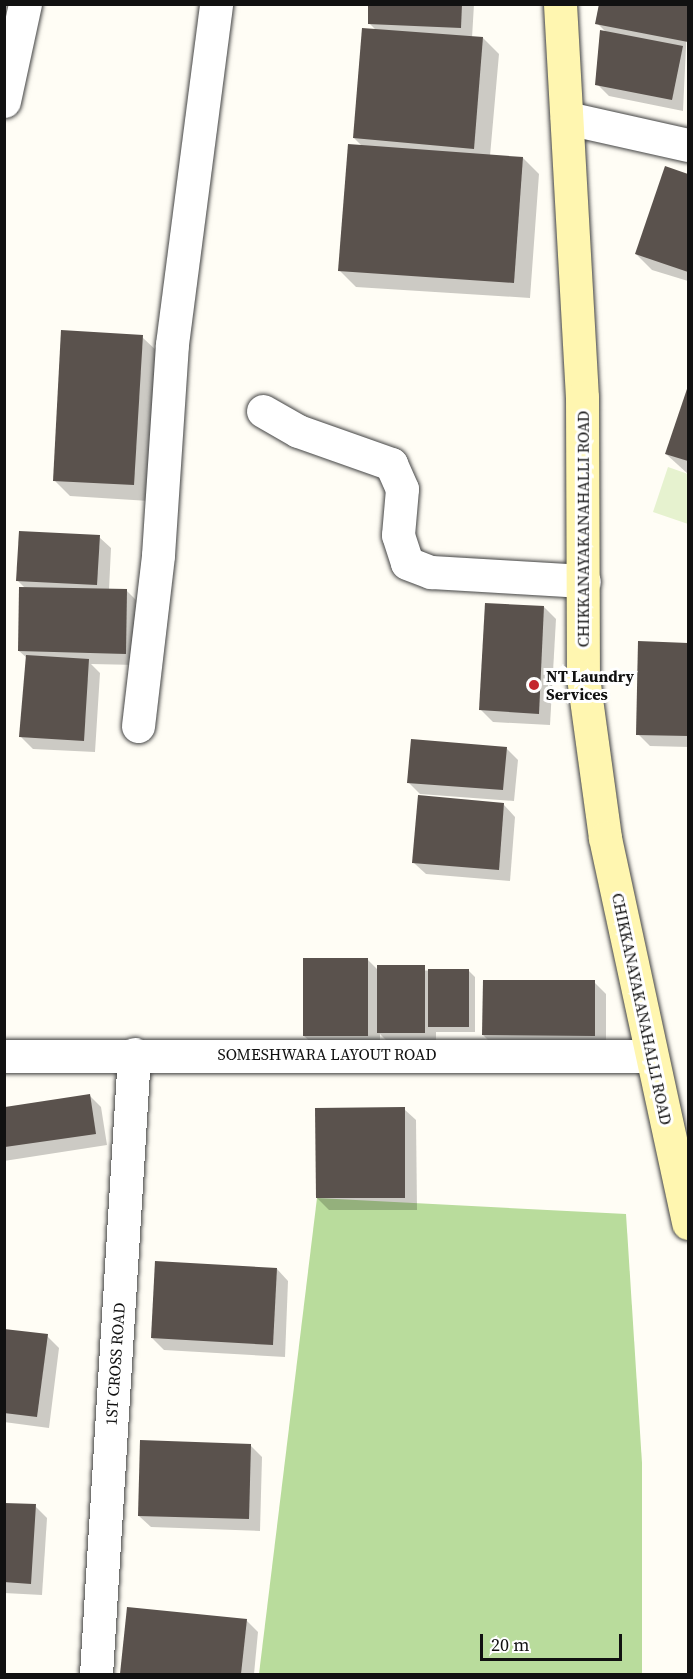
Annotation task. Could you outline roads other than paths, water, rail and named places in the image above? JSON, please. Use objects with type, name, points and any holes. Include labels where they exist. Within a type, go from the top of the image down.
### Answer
[{"type":"main road","name":"CHIKKANAYAKANAHALLI ROAD","points":[[560,4],[582,397],[583,677],[605,838],[650,1056],[679,1140],[688,1223]]},
{"type":"street","points":[[4,101],[25,4]]},
{"type":"street","points":[[138,726],[158,555],[171,344],[216,4]]},
{"type":"street","points":[[567,118],[688,145]]},
{"type":"street","points":[[263,411],[298,431],[391,464],[402,489],[398,535],[407,562],[431,572],[584,581]]},
{"type":"street","name":"SOMESHWARA LAYOUT ROAD","points":[[7,1053],[650,1056]]},
{"type":"street","name":"1ST CROSS ROAD","points":[[96,1674],[134,1054]]},
{"type":"place","name":"NT Laundry Services","points":[[534,685]]}]
